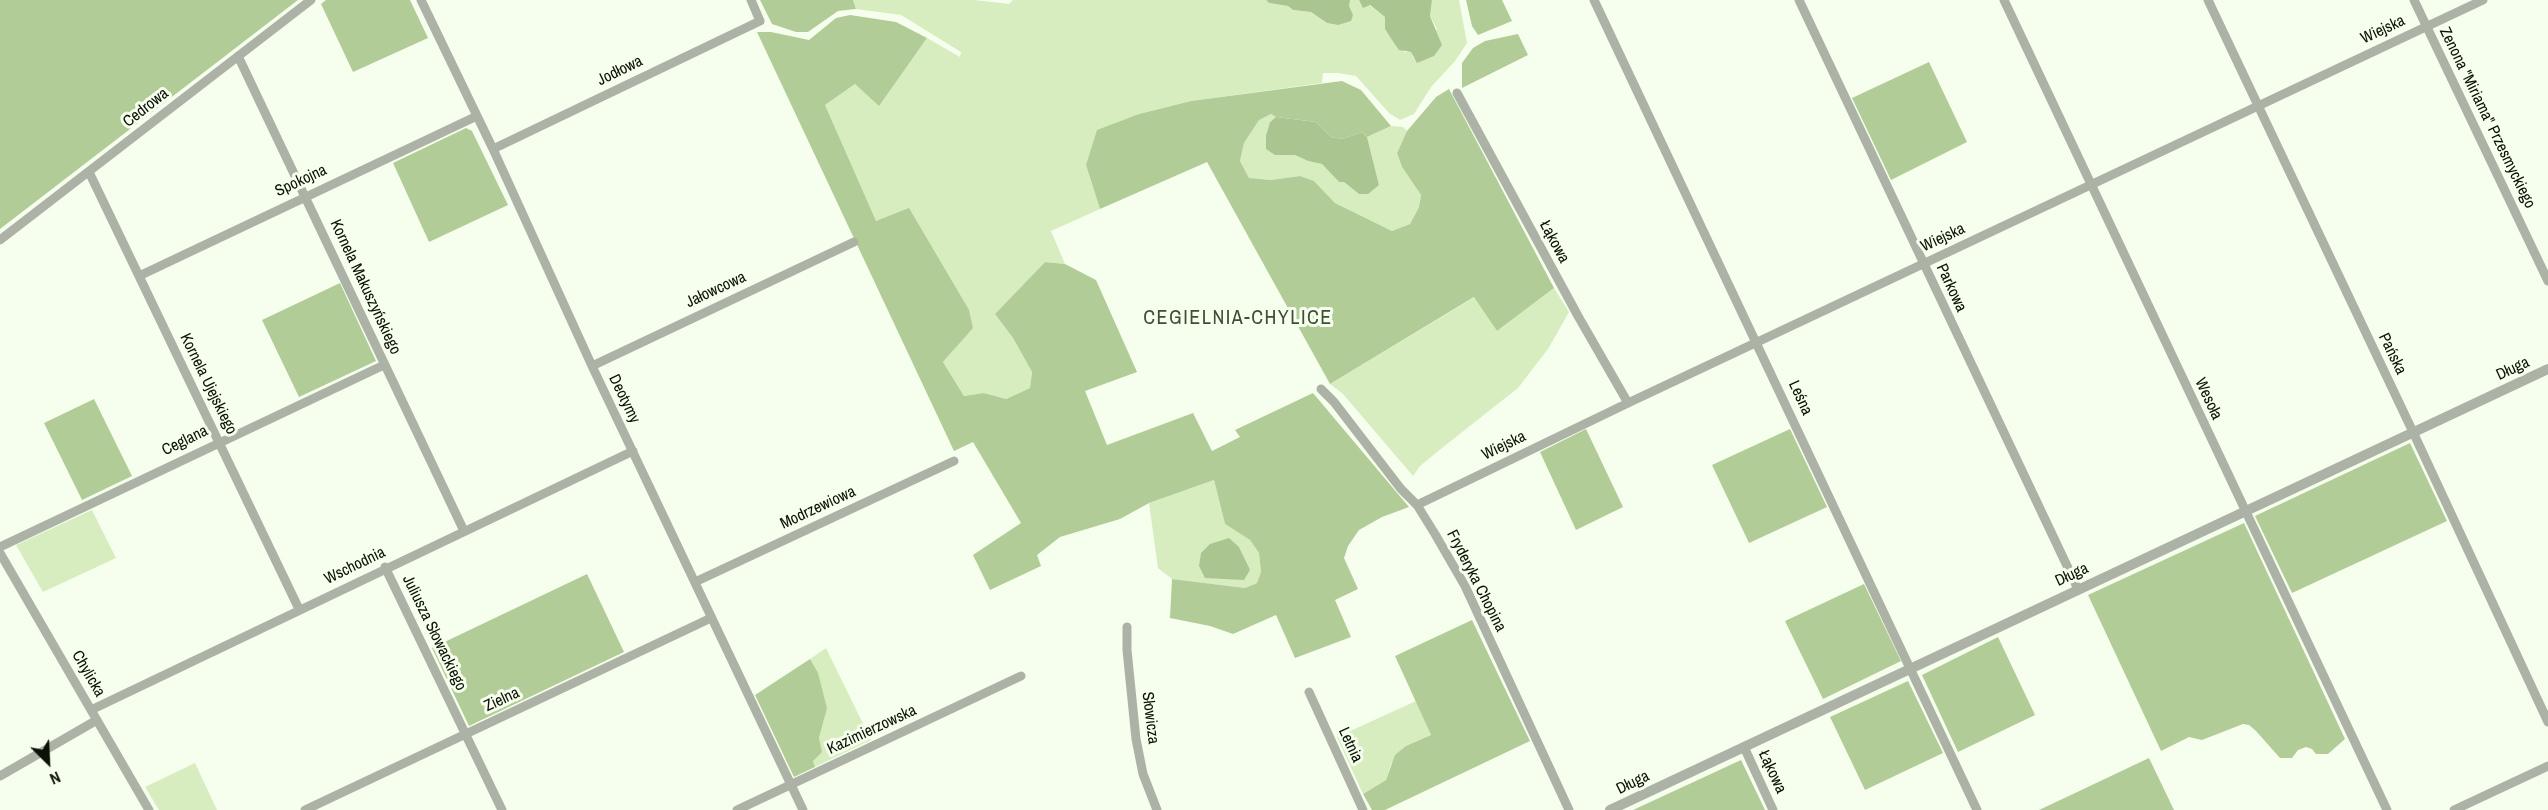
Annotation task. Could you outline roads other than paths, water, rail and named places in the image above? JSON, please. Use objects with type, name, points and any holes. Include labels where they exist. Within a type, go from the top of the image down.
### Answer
[{"type":"street","name":"Cedrowa","points":[[0,240],[311,0]]},
{"type":"street","name":"Deotymy","points":[[422,0],[592,366],[803,810]]},
{"type":"street","name":"Jodłowa","points":[[493,149],[760,21],[751,0]]},
{"type":"street","name":"Leśna","points":[[1594,0],[1977,810]]},
{"type":"street","name":"Parkowa","points":[[1799,0],[2078,589]]},
{"type":"street","name":"Wesoła","points":[[2004,0],[2387,810]]},
{"type":"street","name":"Pańska","points":[[2208,0],[2548,722]]},
{"type":"street","name":"Zenona \"Miriama\" Przesmyckiego","points":[[2414,0],[2548,281]]},
{"type":"street","name":"Wiejska","points":[[1417,505],[1628,403],[2483,0]]},
{"type":"street","name":"Kornela Makuszyńskiego","points":[[238,57],[464,531]]},
{"type":"street","name":"Łąkowa","points":[[1457,93],[1628,403]]},
{"type":"street","name":"Spokojna","points":[[139,276],[305,195],[477,116]]},
{"type":"street","name":"Kornela Ujejskiego","points":[[89,172],[299,609]]},
{"type":"street","name":"Jałowcowa","points":[[592,366],[854,242]]},
{"type":"street","name":"Ceglana","points":[[0,547],[384,365]]},
{"type":"street","name":"Długa","points":[[1610,810],[2548,369]]},
{"type":"street","name":"Fryderyka Chopina","points":[[1321,389],[1417,505],[1465,586],[1569,810]]},
{"type":"street","name":"Wschodnia","points":[[91,710],[386,567],[633,451]]},
{"type":"street","name":"Modrzewiowa","points":[[695,582],[954,461]]},
{"type":"street","name":"Chylicka","points":[[0,553],[149,810]]},
{"type":"street","name":"Juliusza Słowackiego","points":[[386,567],[502,810]]},
{"type":"street","name":"Zielna","points":[[306,810],[711,618]]},
{"type":"street","name":"Słowicza","points":[[1127,627],[1126,650],[1136,739],[1143,774],[1157,810]]},
{"type":"street","name":"Kazimierzowska","points":[[737,810],[1021,676]]},
{"type":"street","name":"Letnia","points":[[1309,692],[1363,810]]},
{"type":"street","points":[[0,776],[97,720]]},
{"type":"street","name":"Łąkowa","points":[[1744,747],[1773,810]]},
{"type":"street","points":[[2454,810],[2548,766]]},
{"type":"district","name":"CEGIELNIA-CHYLICE","points":[[1238,319]]}]
